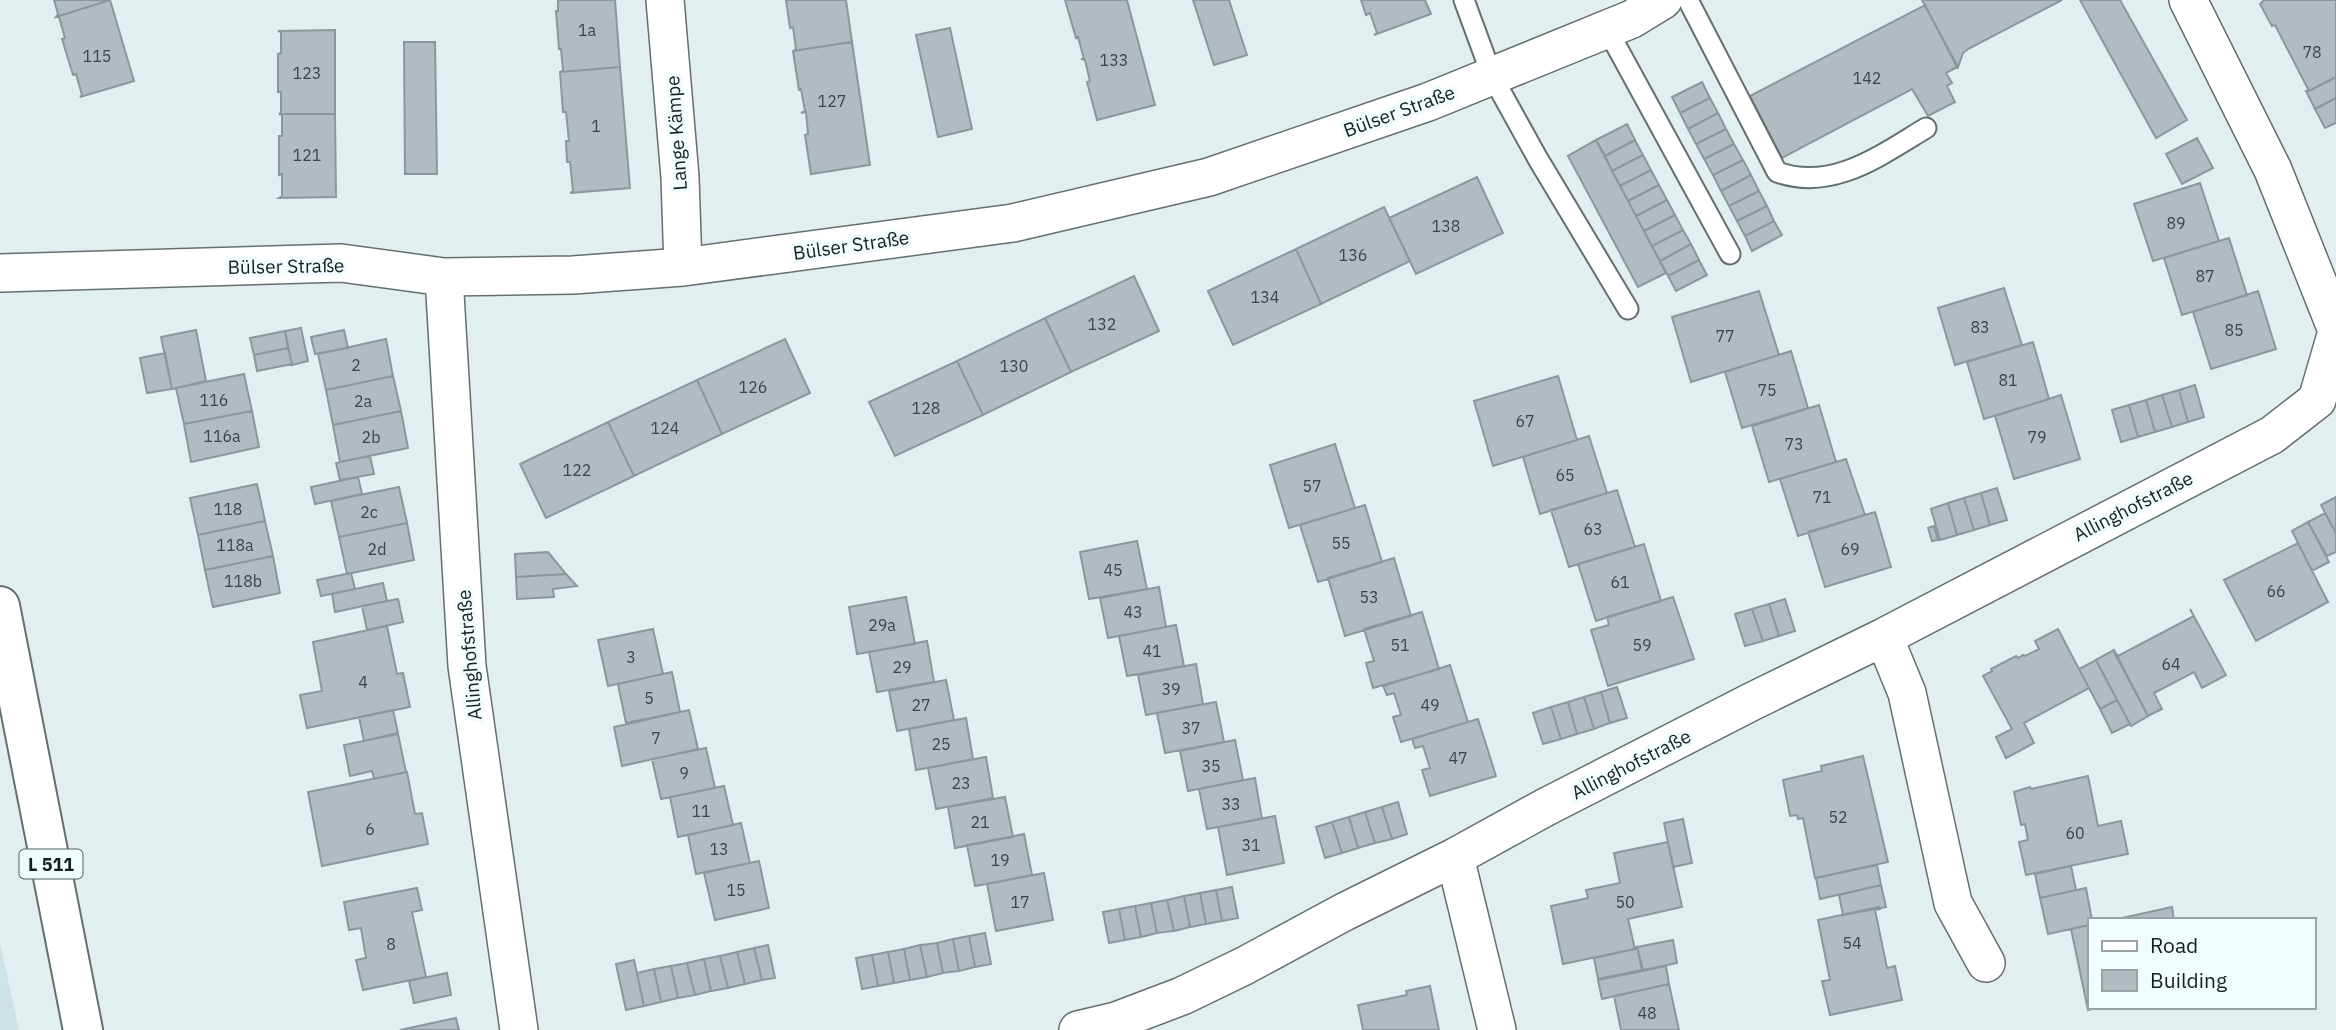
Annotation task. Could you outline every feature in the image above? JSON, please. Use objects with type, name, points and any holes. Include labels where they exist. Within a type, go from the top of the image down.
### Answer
[{"type":"main road","name":"L 511","points":[[0,606],[83,1030]]},
{"type":"street","name":"Lange Kämpe","points":[[665,0],[680,177],[683,267]]},
{"type":"street","name":"Bülser Straße","points":[[0,273],[341,263],[444,277],[573,275],[683,267],[1013,223],[1209,177],[1428,102],[1632,19],[1663,0]]},
{"type":"street","points":[[2188,0],[2273,170],[2336,328]]},
{"type":"street","name":"Allinghofstraße","points":[[444,277],[467,666],[519,1030]]},
{"type":"street","name":"Allinghofstraße","points":[[1078,1030],[1116,1021],[1182,996],[2272,435],[2317,400],[2333,358]]},
{"type":"street","points":[[1884,636],[1907,693],[1953,903],[1986,963]]},
{"type":"street","points":[[1455,857],[1497,1030]]},
{"type":"lane","points":[[1464,0],[1492,76],[1538,159],[1628,309]]},
{"type":"lane","points":[[1688,0],[1777,172],[1795,178],[1829,176],[1868,162],[1926,128]]},
{"type":"lane","points":[[1607,29],[1730,254]]},
{"type":"shaded area","points":[[0,943],[19,1030],[0,1030]]},
{"type":"building","points":[[54,0],[110,0],[56,17],[58,14]]},
{"type":"building","points":[[110,0],[134,81],[80,97],[82,95],[76,74],[73,75],[62,39],[65,38],[59,17],[56,17]]},
{"type":"building","points":[[558,0],[615,0],[620,67],[560,72],[563,70],[556,11]]},
{"type":"building","points":[[786,0],[846,0],[852,42],[793,51],[796,49],[793,27],[790,28]]},
{"type":"building","points":[[1065,0],[1127,0],[1155,105],[1097,120],[1087,82],[1090,81],[1085,60],[1081,59],[1084,59]]},
{"type":"building","points":[[1193,0],[1229,0],[1247,55],[1214,65]]},
{"type":"building","points":[[1361,0],[1425,0],[1431,14],[1374,35],[1377,33],[1370,13],[1366,15]]},
{"type":"building","points":[[1922,0],[2062,0],[1968,49],[1963,53],[1958,67]]},
{"type":"building","points":[[2080,0],[2120,0],[2187,120],[2156,138]]},
{"type":"building","points":[[2264,0],[2336,0],[2336,77],[2309,91],[2275,25],[2272,26],[2260,4]]},
{"type":"building","points":[[1925,5],[1957,67],[1946,73],[1952,83],[1947,86],[1955,102],[1928,116],[1912,89],[1782,158],[1750,96]]},
{"type":"building","points":[[950,28],[972,129],[938,137],[916,35]]},
{"type":"building","points":[[335,30],[335,114],[279,114],[281,92],[278,92],[278,54],[281,53],[281,32],[278,31]]},
{"type":"building","points":[[404,42],[435,42],[437,174],[405,174]]},
{"type":"building","points":[[852,42],[870,165],[811,174],[805,135],[808,134],[806,112],[801,113],[805,111],[793,51]]},
{"type":"building","points":[[620,67],[630,188],[570,193],[573,191],[570,162],[567,162],[566,141],[569,141],[566,112],[563,112],[560,72]]},
{"type":"building","points":[[2336,77],[2336,98],[2315,109],[2306,91]]},
{"type":"building","points":[[1702,82],[1710,98],[1680,113],[1672,97]]},
{"type":"building","points":[[1710,98],[1718,113],[1688,129],[1680,113]]},
{"type":"building","points":[[2336,98],[2336,123],[2325,128],[2315,109]]},
{"type":"building","points":[[1718,113],[1726,129],[1696,144],[1688,129]]},
{"type":"building","points":[[279,114],[335,114],[336,197],[279,198],[282,196],[279,136],[282,136],[282,115]]},
{"type":"building","points":[[1627,124],[1635,140],[1605,156],[1596,140]]},
{"type":"building","points":[[1726,129],[1734,144],[1704,159],[1696,144]]},
{"type":"building","points":[[2197,138],[2213,168],[2182,184],[2166,154]]},
{"type":"building","points":[[1596,140],[1666,273],[1638,287],[1568,156]]},
{"type":"building","points":[[1635,140],[1643,155],[1612,171],[1605,156]]},
{"type":"building","points":[[1734,144],[1743,160],[1713,175],[1704,159]]},
{"type":"building","points":[[1643,155],[1651,170],[1620,186],[1612,171]]},
{"type":"building","points":[[1743,160],[1751,175],[1721,191],[1713,175]]},
{"type":"building","points":[[1651,170],[1659,185],[1628,201],[1620,186]]},
{"type":"building","points":[[1751,175],[1759,191],[1729,206],[1721,191]]},
{"type":"building","points":[[1477,177],[1503,233],[1416,274],[1389,218]]},
{"type":"building","points":[[2200,183],[2219,241],[2153,261],[2134,204]]},
{"type":"building","points":[[1659,185],[1667,200],[1636,216],[1628,201]]},
{"type":"building","points":[[1759,191],[1767,206],[1737,221],[1729,206]]},
{"type":"building","points":[[1667,200],[1675,215],[1644,231],[1636,216]]},
{"type":"building","points":[[1767,206],[1774,221],[1745,236],[1737,221]]},
{"type":"building","points":[[1384,207],[1410,261],[1321,304],[1296,249]]},
{"type":"building","points":[[1675,215],[1683,230],[1652,246],[1644,231]]},
{"type":"building","points":[[1774,221],[1782,235],[1752,251],[1745,236]]},
{"type":"building","points":[[1683,230],[1691,244],[1660,261],[1652,246]]},
{"type":"building","points":[[2229,238],[2247,295],[2182,315],[2164,258]]},
{"type":"building","points":[[1691,244],[1699,260],[1668,276],[1660,261]]},
{"type":"building","points":[[1296,249],[1321,304],[1233,345],[1208,291]]},
{"type":"building","points":[[1699,260],[1707,275],[1676,291],[1668,276]]},
{"type":"building","points":[[1134,276],[1159,331],[1071,372],[1045,318]]},
{"type":"building","points":[[2004,288],[2022,345],[1955,365],[1938,308]]},
{"type":"building","points":[[1759,291],[1779,355],[1691,382],[1672,317]]},
{"type":"building","points":[[2258,291],[2276,349],[2211,369],[2193,312]]},
{"type":"building","points":[[1045,318],[1071,372],[983,415],[957,361]]},
{"type":"building","points":[[301,328],[308,361],[292,365],[285,331]]},
{"type":"building","points":[[196,330],[206,381],[172,389],[161,337]]},
{"type":"building","points":[[344,330],[348,348],[315,354],[311,337]]},
{"type":"building","points":[[285,331],[288,348],[254,355],[250,338]]},
{"type":"building","points":[[386,339],[393,376],[326,390],[318,354]]},
{"type":"building","points":[[785,339],[810,393],[722,434],[697,380]]},
{"type":"building","points":[[2033,342],[2049,399],[1984,419],[1967,362]]},
{"type":"building","points":[[288,348],[292,364],[257,371],[254,355]]},
{"type":"building","points":[[1791,351],[1808,408],[1742,428],[1725,372]]},
{"type":"building","points":[[165,353],[172,389],[147,393],[140,358]]},
{"type":"building","points":[[957,361],[983,415],[895,456],[869,402]]},
{"type":"building","points":[[244,374],[252,411],[184,424],[176,388]]},
{"type":"building","points":[[393,376],[401,411],[333,425],[326,390]]},
{"type":"building","points":[[1558,376],[1577,440],[1493,466],[1474,401]]},
{"type":"building","points":[[697,380],[722,434],[634,476],[608,422]]},
{"type":"building","points":[[2195,385],[2204,417],[2188,422],[2179,390]]},
{"type":"building","points":[[2179,390],[2188,422],[2172,427],[2162,395]]},
{"type":"building","points":[[2061,395],[2080,459],[2014,479],[1995,416]]},
{"type":"building","points":[[2162,395],[2172,427],[2155,432],[2146,400]]},
{"type":"building","points":[[2146,400],[2155,432],[2138,437],[2129,405]]},
{"type":"building","points":[[1819,405],[1836,462],[1769,482],[1752,426]]},
{"type":"building","points":[[2129,405],[2138,437],[2121,442],[2112,410]]},
{"type":"building","points":[[252,411],[259,447],[191,462],[184,424]]},
{"type":"building","points":[[401,411],[408,448],[340,462],[333,425]]},
{"type":"building","points":[[608,422],[634,476],[546,518],[520,464]]},
{"type":"building","points":[[1589,436],[1607,493],[1540,514],[1523,457]]},
{"type":"building","points":[[1335,444],[1355,508],[1289,528],[1270,465]]},
{"type":"building","points":[[370,456],[374,474],[340,480],[336,463]]},
{"type":"building","points":[[1846,459],[1865,515],[1798,536],[1780,479]]},
{"type":"building","points":[[358,477],[362,494],[315,504],[311,487]]},
{"type":"building","points":[[257,484],[265,521],[198,535],[190,498]]},
{"type":"building","points":[[399,487],[407,523],[339,537],[331,501]]},
{"type":"building","points":[[1997,488],[2007,520],[1990,525],[1981,493]]},
{"type":"building","points":[[1617,490],[1635,547],[1569,567],[1551,510]]},
{"type":"building","points":[[1981,493],[1990,525],[1974,530],[1964,498]]},
{"type":"building","points":[[2336,497],[2336,533],[2321,505]]},
{"type":"building","points":[[1964,498],[1974,530],[1957,535],[1948,503]]},
{"type":"building","points":[[1948,503],[1957,535],[1940,540],[1931,509]]},
{"type":"building","points":[[1365,505],[1382,562],[1318,582],[1300,525]]},
{"type":"building","points":[[1875,512],[1891,567],[1825,587],[1808,532]]},
{"type":"building","points":[[2325,513],[2336,533],[2336,552],[2327,556],[2308,522]]},
{"type":"building","points":[[265,521],[273,556],[205,570],[198,535]]},
{"type":"building","points":[[2308,522],[2329,562],[2312,571],[2292,531]]},
{"type":"building","points":[[407,523],[414,560],[347,574],[339,537]]},
{"type":"building","points":[[1934,526],[1938,540],[1932,541],[1928,528]]},
{"type":"building","points":[[1137,541],[1147,589],[1089,599],[1080,552]]},
{"type":"building","points":[[2298,543],[2328,602],[2256,641],[2224,580]]},
{"type":"building","points":[[1644,544],[1661,601],[1596,621],[1578,564]]},
{"type":"building","points":[[548,552],[566,574],[516,577],[515,554]]},
{"type":"building","points":[[273,556],[280,593],[213,607],[205,570]]},
{"type":"building","points":[[1394,558],[1411,616],[1345,636],[1328,578]]},
{"type":"building","points":[[351,573],[355,589],[321,596],[317,580]]},
{"type":"building","points":[[566,574],[577,586],[553,589],[554,597],[517,599],[516,577]]},
{"type":"building","points":[[383,583],[387,601],[335,612],[332,594]]},
{"type":"building","points":[[1159,587],[1166,627],[1108,638],[1100,598]]},
{"type":"building","points":[[906,597],[915,644],[857,654],[849,607]]},
{"type":"building","points":[[1673,597],[1694,659],[1608,686],[1591,630],[1609,625],[1607,617]]},
{"type":"building","points":[[398,599],[403,622],[367,630],[362,606]]},
{"type":"building","points":[[1785,599],[1795,631],[1779,636],[1769,604]]},
{"type":"building","points":[[1769,604],[1779,636],[1763,641],[1752,609]]},
{"type":"building","points":[[1752,609],[1763,641],[1745,646],[1735,614]]},
{"type":"building","points":[[1422,612],[1439,669],[1373,688],[1366,663],[1374,661],[1364,629]]},
{"type":"building","points":[[2194,616],[2226,675],[2202,688],[2194,672],[2154,693],[2162,709],[2148,716],[2113,650],[2118,656]]},
{"type":"building","points":[[1176,625],[1184,666],[1127,676],[1119,636]]},
{"type":"building","points":[[387,626],[397,674],[403,673],[410,707],[307,728],[300,695],[322,691],[313,642]]},
{"type":"building","points":[[653,629],[663,674],[608,686],[598,640]]},
{"type":"building","points":[[2058,629],[2089,688],[2024,723],[2034,743],[2006,758],[1996,737],[2012,729],[1983,676],[2016,656],[2025,656],[2039,649],[2035,641]]},
{"type":"building","points":[[927,641],[934,682],[877,692],[869,652]]},
{"type":"building","points":[[2114,650],[2148,716],[2131,726],[2096,660]]},
{"type":"building","points":[[2096,660],[2117,700],[2100,709],[2079,669]]},
{"type":"building","points":[[1196,664],[1203,704],[1146,715],[1138,675]]},
{"type":"building","points":[[1450,665],[1468,722],[1401,742],[1393,717],[1401,715],[1394,693],[1387,695],[1383,686]]},
{"type":"building","points":[[672,672],[680,712],[626,723],[618,684]]},
{"type":"building","points":[[946,680],[954,720],[897,731],[889,691]]},
{"type":"building","points":[[1617,687],[1627,718],[1610,723],[1601,692]]},
{"type":"building","points":[[1601,692],[1610,723],[1594,729],[1584,697]]},
{"type":"building","points":[[1584,697],[1594,729],[1577,734],[1568,702]]},
{"type":"building","points":[[2117,700],[2130,724],[2112,733],[2100,709]]},
{"type":"building","points":[[1216,702],[1224,742],[1165,753],[1157,713]]},
{"type":"building","points":[[1568,702],[1577,734],[1561,739],[1551,707]]},
{"type":"building","points":[[1551,707],[1561,739],[1543,744],[1533,713]]},
{"type":"building","points":[[393,710],[398,733],[364,741],[359,717]]},
{"type":"building","points":[[689,710],[698,749],[622,766],[614,727]]},
{"type":"building","points":[[966,718],[973,759],[916,770],[909,729]]},
{"type":"building","points":[[1478,719],[1496,776],[1430,796],[1422,770],[1430,768],[1423,746],[1415,748],[1412,739]]},
{"type":"building","points":[[398,734],[406,772],[374,779],[372,771],[350,776],[344,745]]},
{"type":"building","points":[[1235,740],[1243,780],[1188,791],[1180,751]]},
{"type":"building","points":[[706,748],[715,788],[661,799],[652,759]]},
{"type":"building","points":[[1863,756],[1888,862],[1815,878],[1803,818],[1790,816],[1783,780],[1822,771],[1821,766]]},
{"type":"building","points":[[986,757],[993,798],[936,809],[928,768]]},
{"type":"building","points":[[407,772],[415,814],[422,813],[428,844],[322,866],[308,792]]},
{"type":"building","points":[[2088,776],[2098,826],[2121,821],[2128,854],[2026,875],[2019,842],[2028,840],[2025,824],[2021,825],[2014,792]]},
{"type":"building","points":[[1255,778],[1262,819],[1207,829],[1199,789]]},
{"type":"building","points":[[724,786],[733,825],[678,837],[670,797]]},
{"type":"building","points":[[1005,797],[1013,837],[955,848],[948,807]]},
{"type":"building","points":[[1398,802],[1407,834],[1392,839],[1382,807]]},
{"type":"building","points":[[1382,807],[1392,839],[1375,843],[1365,812]]},
{"type":"building","points":[[1365,812],[1375,843],[1358,848],[1349,817]]},
{"type":"building","points":[[1275,816],[1284,863],[1227,875],[1218,827]]},
{"type":"building","points":[[1349,817],[1358,848],[1342,853],[1332,822]]},
{"type":"building","points":[[1683,819],[1692,863],[1673,867],[1664,823]]},
{"type":"building","points":[[1332,822],[1342,853],[1325,858],[1316,827]]},
{"type":"building","points":[[741,823],[750,863],[696,874],[688,835]]},
{"type":"building","points":[[1024,834],[1032,875],[975,886],[967,845]]},
{"type":"building","points":[[1668,842],[1682,907],[1628,919],[1635,949],[1563,964],[1551,906],[1588,898],[1586,890],[1620,883],[1614,853]]},
{"type":"building","points":[[759,861],[769,908],[715,920],[704,873]]},
{"type":"building","points":[[1877,865],[1881,885],[1820,899],[1816,878]]},
{"type":"building","points":[[2071,866],[2076,890],[2040,898],[2035,874]]},
{"type":"building","points":[[1044,873],[1053,920],[996,931],[987,884]]},
{"type":"building","points":[[1881,885],[1886,907],[1843,915],[1839,895]]},
{"type":"building","points":[[1232,887],[1238,918],[1222,921],[1216,890]]},
{"type":"building","points":[[417,888],[422,910],[412,912],[426,977],[363,990],[356,960],[366,958],[361,928],[349,930],[344,902]]},
{"type":"building","points":[[2086,888],[2092,918],[2088,918],[2088,925],[2048,934],[2040,898]]},
{"type":"building","points":[[1216,890],[1222,921],[1206,924],[1200,893]]},
{"type":"building","points":[[1200,893],[1206,924],[1190,927],[1184,896]]},
{"type":"building","points":[[1184,896],[1190,927],[1174,931],[1167,900]]},
{"type":"building","points":[[1167,900],[1174,931],[1157,933],[1151,903]]},
{"type":"building","points":[[1151,903],[1157,933],[1141,937],[1135,906]]},
{"type":"building","points":[[1135,906],[1141,937],[1125,940],[1119,909]]},
{"type":"building","points":[[1879,907],[1880,909],[1875,910],[1887,968],[1895,966],[1902,1000],[1830,1015],[1822,981],[1830,980],[1818,920]]},
{"type":"building","points":[[2172,907],[2174,918],[2122,918]]},
{"type":"building","points":[[1119,909],[1125,940],[1109,943],[1103,912]]},
{"type":"building","points":[[2088,925],[2088,1009],[2092,1009],[2088,1010],[2071,929]]},
{"type":"building","points":[[985,933],[991,964],[975,967],[969,936]]},
{"type":"building","points":[[969,936],[975,967],[959,971],[953,939]]},
{"type":"building","points":[[953,939],[959,971],[943,973],[937,943]]},
{"type":"building","points":[[1673,940],[1677,963],[1643,970],[1637,947]]},
{"type":"building","points":[[937,943],[943,973],[927,977],[920,945]]},
{"type":"building","points":[[768,945],[775,978],[762,980],[754,948]]},
{"type":"building","points":[[920,945],[927,977],[910,980],[904,949]]},
{"type":"building","points":[[1637,947],[1642,970],[1598,979],[1594,958]]},
{"type":"building","points":[[754,948],[762,980],[745,984],[737,952]]},
{"type":"building","points":[[904,949],[910,980],[894,983],[888,952]]},
{"type":"building","points":[[737,952],[745,984],[728,988],[720,956]]},
{"type":"building","points":[[888,952],[894,983],[878,986],[872,955]]},
{"type":"building","points":[[872,955],[878,986],[862,989],[856,958]]},
{"type":"building","points":[[720,956],[728,988],[711,991],[704,959]]},
{"type":"building","points":[[704,959],[711,991],[695,995],[687,963]]},
{"type":"building","points":[[634,960],[644,1006],[626,1010],[616,964]]},
{"type":"building","points":[[687,963],[695,995],[678,998],[671,966]]},
{"type":"building","points":[[671,966],[678,998],[661,1002],[654,969]]},
{"type":"building","points":[[1666,966],[1669,984],[1602,999],[1598,980]]},
{"type":"building","points":[[654,969],[661,1002],[644,1006],[637,973]]},
{"type":"building","points":[[447,973],[451,995],[414,1003],[409,981]]},
{"type":"building","points":[[1669,984],[1679,1030],[1621,1030],[1614,996]]},
{"type":"building","points":[[1430,986],[1439,1030],[1363,1030],[1358,1005],[1407,995],[1406,991]]},
{"type":"building","points":[[456,1018],[459,1030],[400,1030]]}]
